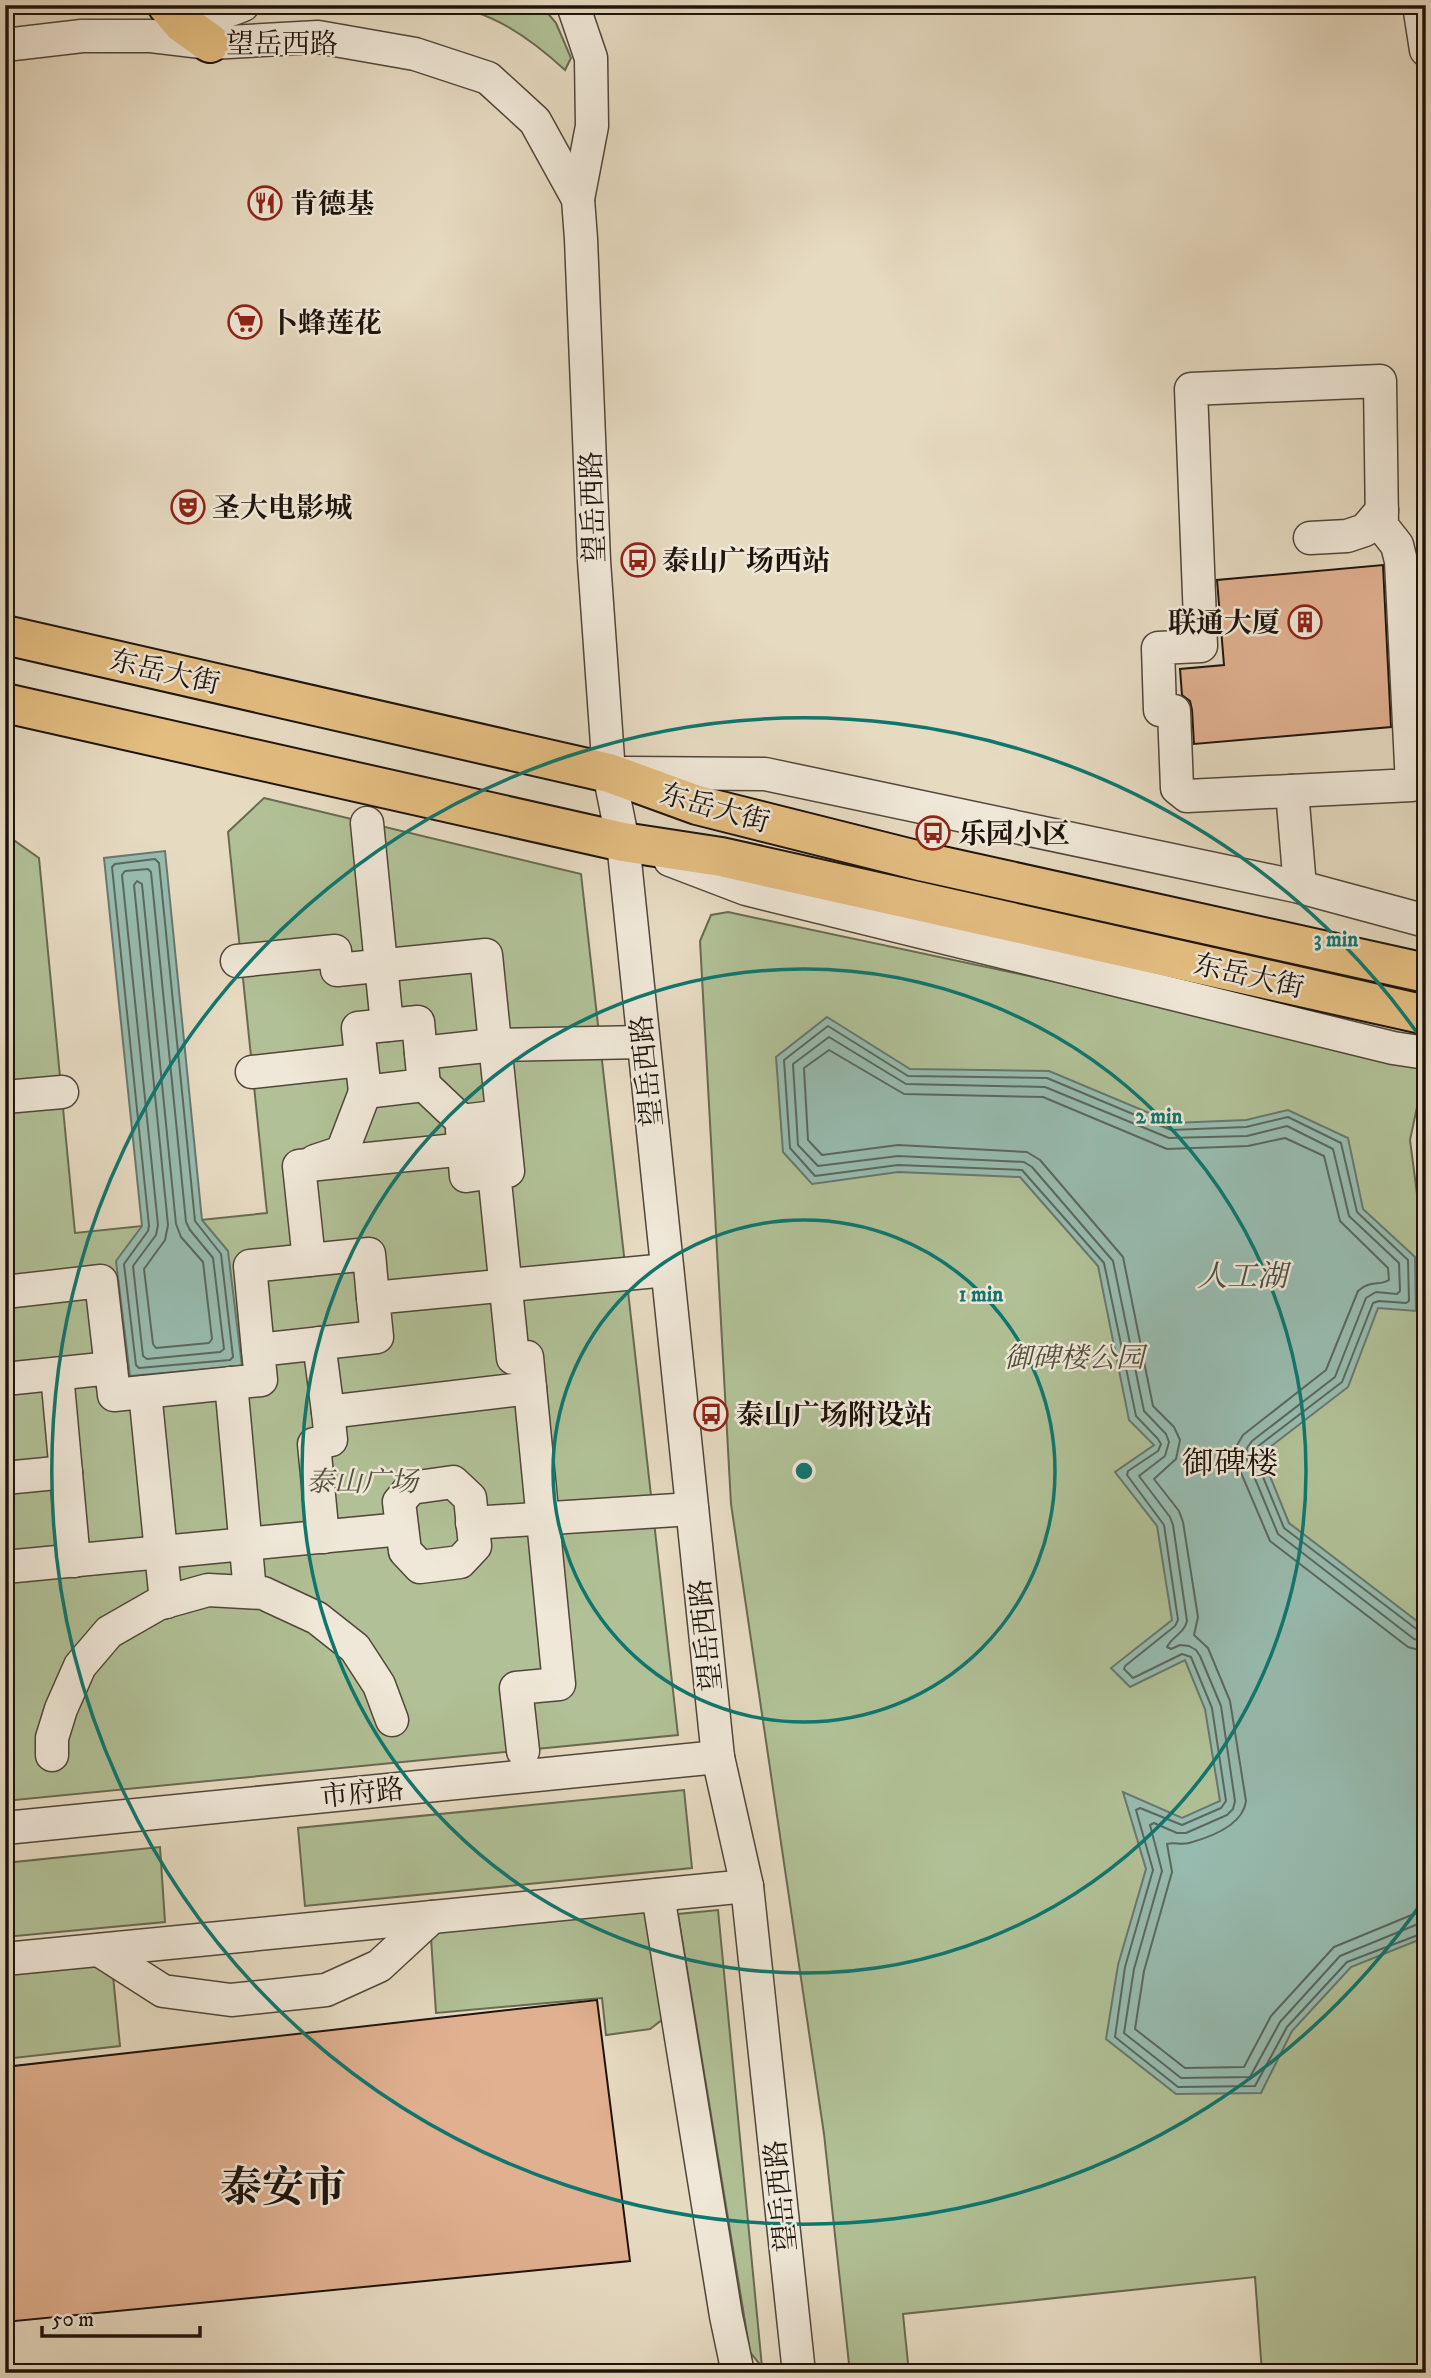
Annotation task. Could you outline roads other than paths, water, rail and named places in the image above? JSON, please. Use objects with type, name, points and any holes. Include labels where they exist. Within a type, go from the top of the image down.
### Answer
[{"type":"main road","name":"东岳大街","points":[[5,635],[609,773],[696,805],[924,862],[1426,973]]},
{"type":"main road","name":"东岳大街","points":[[5,703],[623,842],[721,857],[1426,1015]]},
{"type":"street","points":[[184,20],[214,17],[243,5]]},
{"type":"street","points":[[573,5],[591,58],[592,126],[578,199]]},
{"type":"street","points":[[580,5],[585,39]]},
{"type":"street","points":[[1419,5],[1426,50]]},
{"type":"street","name":"望岳西路","points":[[5,45],[184,20],[317,37],[415,54],[488,78],[535,121],[578,199],[594,561],[609,773],[623,842],[718,1757],[747,1886],[799,2373]]},
{"type":"street","points":[[1380,381],[1382,510],[1382,526],[1397,545],[1401,561],[1415,648],[1412,785],[1187,796],[1177,788],[1174,711],[1160,710],[1158,648],[1201,646],[1191,390],[1380,381]]},
{"type":"street","points":[[1310,538],[1347,536],[1365,530],[1382,510]]},
{"type":"street","points":[[609,773],[765,774],[1300,887],[1426,921]]},
{"type":"street","points":[[1292,791],[1300,887]]},
{"type":"street","points":[[367,823],[387,1025]]},
{"type":"street","points":[[623,842],[746,889],[1393,1048],[1426,1053]]},
{"type":"street","points":[[237,961],[335,951],[337,970],[486,955],[495,1045],[506,1285],[513,1358],[527,1357],[559,1684],[516,1688],[523,1751]]},
{"type":"street","points":[[299,1166],[342,1152],[365,1091],[358,1028],[418,1022],[424,1085],[463,1135],[466,1176],[501,1144]]},
{"type":"street","points":[[421,1054],[495,1045],[643,1042]]},
{"type":"street","points":[[252,1072],[362,1060]]},
{"type":"street","points":[[365,1091],[424,1085]]},
{"type":"street","points":[[5,1097],[62,1092]]},
{"type":"street","points":[[299,1166],[463,1135],[501,1144]]},
{"type":"street","points":[[299,1166],[309,1260]]},
{"type":"street","points":[[5,1292],[101,1281],[114,1395],[261,1380],[258,1350],[250,1266],[369,1254],[377,1337],[258,1350]]},
{"type":"street","points":[[373,1298],[667,1270]]},
{"type":"street","points":[[319,1343],[331,1440],[314,1444],[323,1537]]},
{"type":"street","points":[[5,1379],[111,1368]]},
{"type":"street","points":[[57,1374],[74,1561]]},
{"type":"street","points":[[231,1383],[250,1592]]},
{"type":"street","points":[[328,1412],[530,1388]]},
{"type":"street","points":[[145,1392],[166,1602]]},
{"type":"street","points":[[5,1478],[66,1472]]},
{"type":"street","points":[[453,1482],[470,1498],[475,1546],[460,1562],[420,1567],[405,1550],[402,1529],[399,1502],[411,1488],[453,1482]]},
{"type":"street","points":[[472,1523],[692,1509]]},
{"type":"street","points":[[5,1567],[402,1529]]},
{"type":"street","points":[[52,1755],[52,1738],[61,1709],[80,1666],[109,1632],[166,1602],[208,1590],[263,1593],[317,1618],[355,1648],[379,1685],[392,1720]]},
{"type":"street","name":"市府路","points":[[5,1828],[718,1757]]},
{"type":"street","points":[[5,1959],[747,1886]]},
{"type":"street","points":[[658,1895],[726,2316],[738,2373]]},
{"type":"street","points":[[99,1950],[163,1991],[231,2000],[326,1990],[379,1966],[432,1917]]},
{"type":"water","points":[[165,851],[202,1220],[228,1251],[242,1366],[130,1376],[116,1261],[142,1226],[104,858]]},
{"type":"water","name":"人工湖","points":[[827,1017],[910,1069],[1049,1071],[1173,1123],[1246,1120],[1288,1110],[1348,1138],[1363,1209],[1415,1257],[1416,1311],[1378,1308],[1348,1387],[1261,1454],[1289,1523],[1426,1628],[1426,1937],[1351,1967],[1292,2031],[1261,2093],[1176,2094],[1106,2039],[1118,1965],[1146,1869],[1123,1792],[1182,1818],[1220,1801],[1205,1709],[1185,1660],[1130,1687],[1111,1668],[1172,1620],[1157,1526],[1115,1472],[1154,1445],[1129,1420],[1098,1266],[1020,1177],[898,1172],[812,1184],[783,1152],[776,1057]]},
{"type":"place","name":"肯德基","points":[[265,203]]},
{"type":"place","name":"卜蜂莲花","points":[[245,322]]},
{"type":"place","name":"圣大电影城","points":[[188,507]]},
{"type":"place","name":"泰山广场西站","points":[[638,560]]},
{"type":"place","name":"联通大厦","points":[[1305,622]]},
{"type":"place","name":"乐园小区","points":[[933,833]]},
{"type":"place","name":"泰山广场附设站","points":[[711,1414]]},
{"type":"district","name":"御碑楼","points":[[1230,1463]]},
{"type":"district","name":"泰安市","points":[[283,2186]]},
{"type":"park label","name":"御碑楼公园","points":[[1074,1357]]},
{"type":"park label","name":"泰山广场","points":[[362,1481]]}]
